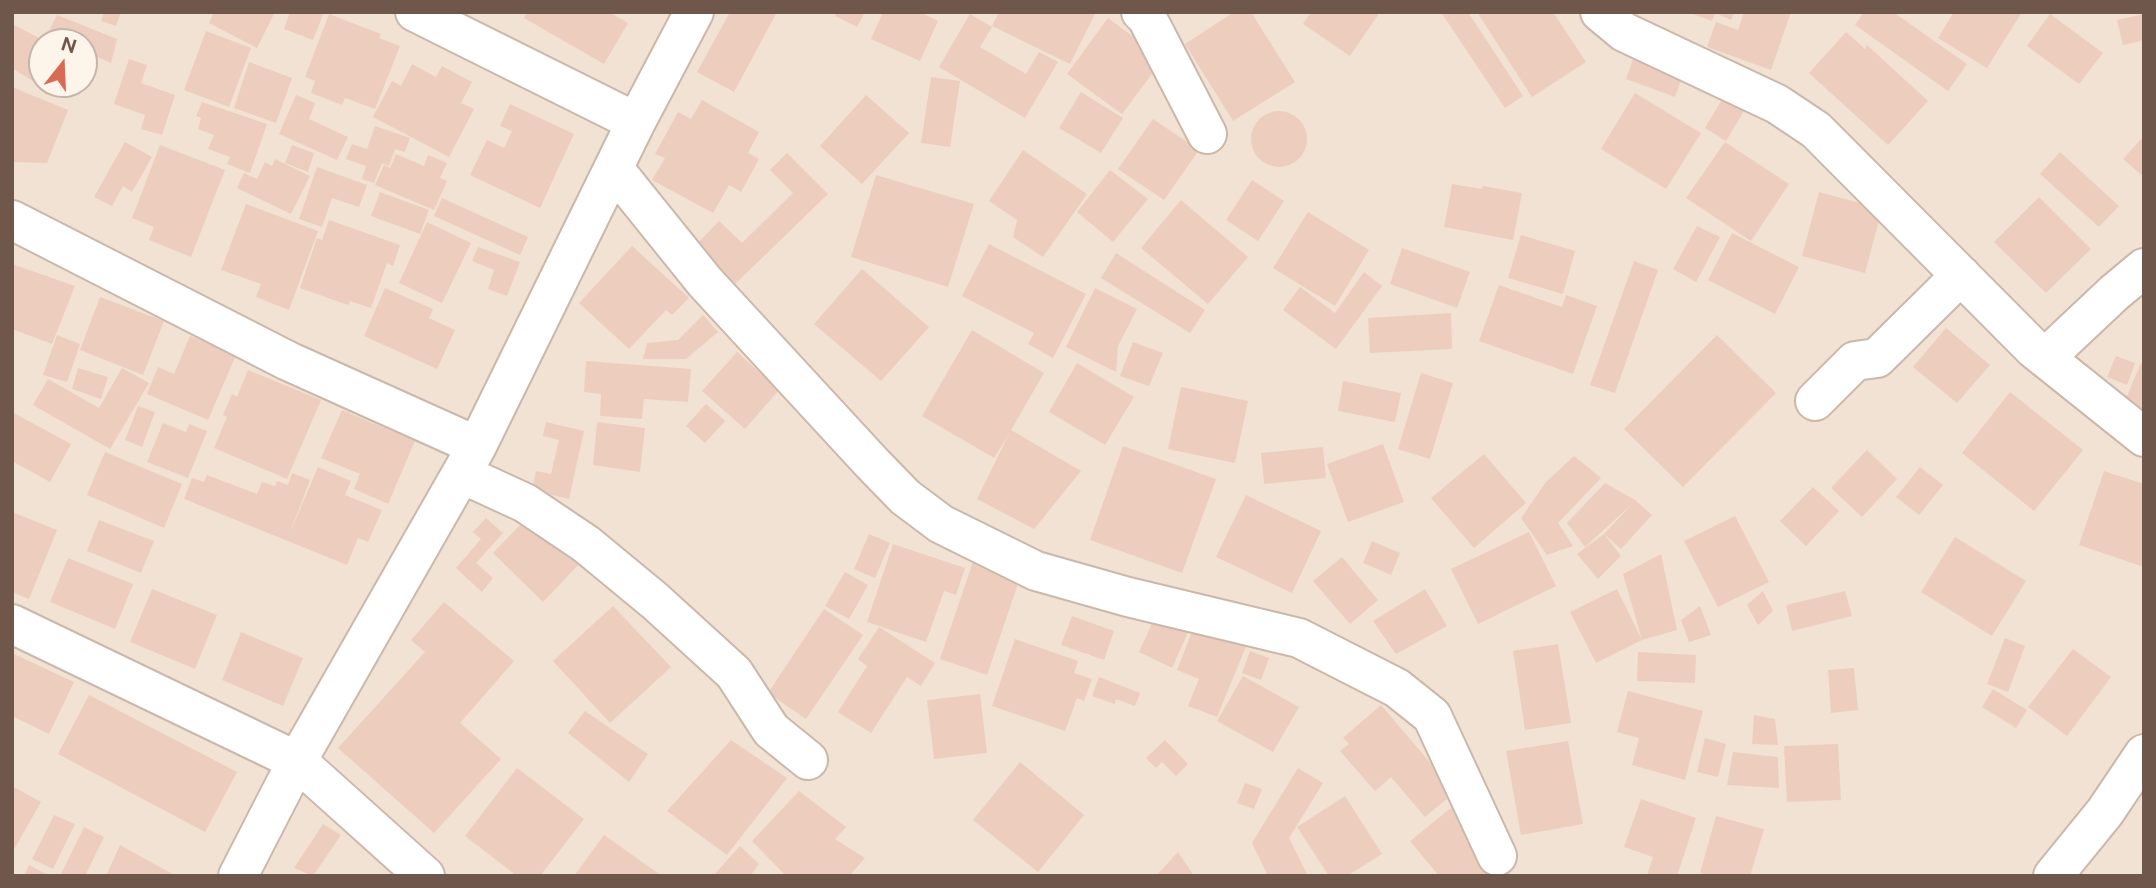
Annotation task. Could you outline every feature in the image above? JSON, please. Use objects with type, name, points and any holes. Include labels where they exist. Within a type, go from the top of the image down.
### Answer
[{"type":"street","points":[[415,12],[636,122]]},
{"type":"street","points":[[238,876],[297,761],[470,460],[636,122],[694,12]]},
{"type":"street","points":[[1141,12],[1147,18],[1207,134]]},
{"type":"street","points":[[1600,12],[1624,32],[1777,104],[1816,130],[2045,358],[2144,437]]},
{"type":"street","points":[[614,169],[705,282],[905,497],[941,524],[1036,571],[1128,597],[1299,638],[1397,688],[1432,716],[1497,856]]},
{"type":"street","points":[[12,220],[288,361],[470,460],[525,503],[586,544],[655,601],[734,673],[772,730],[808,760]]},
{"type":"street","points":[[2045,358],[2144,268]]},
{"type":"street","points":[[1815,401],[1856,361],[1877,358],[1961,275]]},
{"type":"street","points":[[12,624],[297,761],[425,876]]},
{"type":"street","points":[[2053,876],[2105,812],[2144,754]]},
{"type":"shaded area","points":[[12,12],[2144,12],[2144,876],[12,876]]},
{"type":"building","points":[[104,12],[121,12],[116,26],[101,21]]},
{"type":"building","points":[[214,12],[275,12],[257,48],[209,23]]},
{"type":"building","points":[[290,12],[324,12],[313,40],[284,29]]},
{"type":"building","points":[[527,12],[609,12],[628,23],[604,64],[524,18]]},
{"type":"building","points":[[730,12],[777,12],[734,92],[697,72]]},
{"type":"building","points":[[837,12],[865,12],[857,27],[835,16]]},
{"type":"building","points":[[883,12],[920,12],[938,21],[920,61],[871,39]]},
{"type":"building","points":[[999,12],[1096,12],[1070,64],[992,26]]},
{"type":"building","points":[[1234,12],[1251,12],[1295,82],[1233,121],[1185,44]]},
{"type":"building","points":[[1311,12],[1380,12],[1350,56],[1303,24]]},
{"type":"building","points":[[1441,12],[1468,12],[1523,96],[1505,108]]},
{"type":"building","points":[[1477,12],[1553,12],[1586,62],[1532,97]]},
{"type":"building","points":[[1734,12],[1731,20],[1715,13],[1712,21],[1690,13]]},
{"type":"building","points":[[1744,12],[1791,12],[1771,70],[1707,47],[1716,22],[1738,30]]},
{"type":"building","points":[[1864,12],[1893,12],[1967,64],[1948,91],[1855,25]]},
{"type":"building","points":[[1954,12],[2022,12],[1987,68],[1938,38]]},
{"type":"building","points":[[329,14],[381,34],[379,38],[400,46],[375,109],[345,98],[342,105],[311,93],[315,81],[305,77]]},
{"type":"building","points":[[970,14],[992,27],[980,47],[1026,74],[1039,52],[1058,62],[1025,118],[939,67]]},
{"type":"building","points":[[2050,14],[2103,53],[2079,84],[2027,46]]},
{"type":"building","points":[[2144,14],[2144,40],[2123,45],[2117,20]]},
{"type":"building","points":[[57,15],[90,28],[50,28]]},
{"type":"building","points":[[1108,18],[1163,59],[1122,114],[1067,74]]},
{"type":"building","points":[[12,24],[28,32],[28,78],[12,68]]},
{"type":"building","points":[[98,31],[117,39],[111,63],[98,57]]},
{"type":"building","points":[[206,31],[251,48],[229,107],[184,90]]},
{"type":"building","points":[[1846,32],[1865,49],[1867,45],[1928,101],[1888,145],[1809,73]]},
{"type":"building","points":[[1636,51],[1685,69],[1675,97],[1626,79]]},
{"type":"building","points":[[129,59],[147,65],[141,83],[175,95],[162,135],[141,129],[145,115],[114,104]]},
{"type":"building","points":[[249,62],[292,78],[276,123],[234,108]]},
{"type":"building","points":[[412,64],[436,77],[442,66],[472,82],[461,103],[474,109],[449,157],[373,117],[392,81],[401,86]]},
{"type":"building","points":[[931,77],[960,81],[950,147],[921,143]]},
{"type":"building","points":[[12,87],[28,94],[28,98],[39,98],[68,110],[47,163],[12,162]]},
{"type":"building","points":[[1081,92],[1123,118],[1101,153],[1059,128]]},
{"type":"building","points":[[1635,93],[1701,133],[1666,189],[1601,149]]},
{"type":"building","points":[[296,95],[315,103],[309,119],[348,137],[337,160],[279,134]]},
{"type":"building","points":[[866,95],[909,133],[862,184],[820,146]]},
{"type":"building","points":[[1723,98],[1744,111],[1726,141],[1705,128]]},
{"type":"building","points":[[702,100],[759,132],[748,153],[759,159],[741,192],[729,185],[713,213],[652,180],[665,158],[655,154],[678,112],[691,119]]},
{"type":"building","points":[[202,102],[267,124],[250,173],[227,164],[230,157],[208,149],[214,135],[198,129],[201,118],[196,116]]},
{"type":"building","points":[[510,104],[574,134],[540,208],[470,175],[487,140],[504,148],[512,131],[500,126]]},
{"type":"building","points":[[1273,111],[1285,111],[1299,119],[1307,133],[1305,150],[1299,159],[1285,167],[1273,167],[1256,155],[1251,145],[1251,133],[1263,116]]},
{"type":"building","points":[[1153,119],[1199,150],[1164,200],[1118,169]]},
{"type":"building","points":[[375,126],[410,138],[405,152],[395,149],[389,166],[382,163],[374,183],[362,179],[366,166],[346,159],[352,144],[367,149]]},
{"type":"building","points":[[2144,136],[2144,177],[2123,159]]},
{"type":"building","points":[[125,142],[152,157],[132,192],[123,186],[112,206],[94,197]]},
{"type":"building","points":[[1725,142],[1789,184],[1751,241],[1686,198]]},
{"type":"building","points":[[160,145],[225,170],[191,257],[149,240],[154,227],[132,218]]},
{"type":"building","points":[[292,145],[314,153],[308,172],[285,163]]},
{"type":"building","points":[[1023,150],[1087,194],[1043,257],[1013,237],[1017,220],[989,201]]},
{"type":"building","points":[[2060,152],[2119,206],[2099,227],[2040,174]]},
{"type":"building","points":[[787,153],[828,194],[731,288],[692,249],[719,221],[742,243],[793,193],[770,170]]},
{"type":"building","points":[[396,154],[424,166],[428,155],[447,163],[440,178],[447,181],[434,210],[375,185],[384,165],[390,168]]},
{"type":"building","points":[[275,159],[310,176],[291,214],[237,188],[244,173],[257,179],[265,162],[272,166]]},
{"type":"building","points":[[317,167],[367,185],[359,207],[332,198],[322,227],[299,219]]},
{"type":"building","points":[[1110,170],[1148,199],[1113,242],[1077,212]]},
{"type":"building","points":[[876,175],[974,204],[948,287],[851,257]]},
{"type":"building","points":[[1252,180],[1284,201],[1258,241],[1226,220]]},
{"type":"building","points":[[1452,184],[1522,193],[1513,240],[1444,227]]},
{"type":"building","points":[[380,192],[429,210],[420,234],[371,216]]},
{"type":"building","points":[[1819,192],[1882,209],[1865,273],[1802,256]]},
{"type":"building","points":[[2039,197],[2091,249],[2046,293],[1994,242]]},
{"type":"building","points":[[442,198],[528,237],[520,255],[434,216]]},
{"type":"building","points":[[1181,200],[1248,257],[1208,304],[1141,248]]},
{"type":"building","points":[[246,204],[318,231],[289,310],[256,297],[261,284],[221,270]]},
{"type":"building","points":[[1308,212],[1369,250],[1335,306],[1273,268]]},
{"type":"building","points":[[329,220],[400,245],[393,266],[387,263],[371,308],[350,301],[348,305],[300,288],[317,238],[322,240]]},
{"type":"building","points":[[427,222],[471,243],[442,303],[399,283]]},
{"type":"building","points":[[1697,226],[1720,237],[1696,282],[1673,269]]},
{"type":"building","points":[[1732,233],[1799,267],[1775,314],[1708,280]]},
{"type":"building","points":[[1521,235],[1575,251],[1563,294],[1508,278]]},
{"type":"building","points":[[989,244],[1086,294],[1053,358],[1028,344],[1034,333],[962,296]]},
{"type":"building","points":[[632,246],[689,298],[672,315],[666,310],[629,349],[579,303]]},
{"type":"building","points":[[478,247],[520,262],[507,296],[488,289],[494,270],[472,261]]},
{"type":"building","points":[[1402,248],[1470,272],[1457,308],[1390,284]]},
{"type":"building","points":[[1116,253],[1205,310],[1190,333],[1101,278]]},
{"type":"building","points":[[1634,261],[1658,270],[1615,393],[1590,385]]},
{"type":"building","points":[[12,264],[75,286],[52,344],[12,329]]},
{"type":"building","points":[[862,269],[929,327],[881,381],[814,324]]},
{"type":"building","points":[[1364,272],[1382,286],[1336,349],[1283,310],[1300,287],[1335,313]]},
{"type":"building","points":[[1499,285],[1562,307],[1566,295],[1597,306],[1573,374],[1479,341]]},
{"type":"building","points":[[385,288],[433,309],[429,318],[455,330],[437,369],[364,336]]},
{"type":"building","points":[[1095,288],[1137,309],[1118,346],[1116,372],[1066,347]]},
{"type":"building","points":[[100,297],[164,321],[143,375],[80,350]]},
{"type":"building","points":[[1451,313],[1452,349],[1370,353],[1368,318]]},
{"type":"building","points":[[703,315],[718,332],[686,359],[643,359],[647,343],[678,340]]},
{"type":"building","points":[[1946,328],[1990,365],[1957,403],[1913,367]]},
{"type":"building","points":[[972,330],[1044,373],[1011,430],[1081,471],[1034,529],[977,499],[1009,434],[994,458],[922,416]]},
{"type":"building","points":[[57,335],[80,344],[67,382],[43,375]]},
{"type":"building","points":[[1717,335],[1776,393],[1683,487],[1624,429]]},
{"type":"building","points":[[190,336],[236,355],[208,420],[147,394],[158,367],[174,374]]},
{"type":"building","points":[[1133,342],[1163,353],[1149,386],[1120,376]]},
{"type":"building","points":[[737,352],[779,390],[745,429],[702,391]]},
{"type":"building","points":[[2116,356],[2135,363],[2127,385],[2107,377]]},
{"type":"building","points":[[586,361],[691,369],[688,402],[644,399],[642,419],[600,416],[601,394],[584,392]]},
{"type":"building","points":[[1077,363],[1134,397],[1105,445],[1049,412]]},
{"type":"building","points":[[2141,363],[2144,364],[2144,409],[2125,401]]},
{"type":"building","points":[[78,368],[108,377],[101,399],[72,389]]},
{"type":"building","points":[[122,368],[149,383],[110,449],[33,405],[48,379],[99,408]]},
{"type":"building","points":[[248,370],[321,400],[287,479],[214,448],[227,417],[223,415],[232,394],[237,397]]},
{"type":"building","points":[[1421,373],[1453,383],[1430,459],[1398,449]]},
{"type":"building","points":[[1343,381],[1401,393],[1395,422],[1338,411]]},
{"type":"building","points":[[1181,387],[1248,401],[1235,463],[1168,449]]},
{"type":"building","points":[[2010,392],[2083,450],[2034,511],[1962,453]]},
{"type":"building","points":[[706,404],[725,421],[705,443],[686,426]]},
{"type":"building","points":[[138,406],[155,412],[142,447],[125,440]]},
{"type":"building","points":[[342,410],[415,441],[388,504],[354,489],[360,474],[321,458]]},
{"type":"building","points":[[12,412],[71,444],[50,482],[12,461]]},
{"type":"building","points":[[546,422],[584,431],[569,499],[532,490],[536,471],[551,474],[559,440],[543,436]]},
{"type":"building","points":[[597,422],[645,428],[640,472],[593,465]]},
{"type":"building","points":[[163,423],[186,432],[189,424],[207,431],[188,478],[147,462]]},
{"type":"building","points":[[1383,444],[1404,502],[1348,522],[1327,464]]},
{"type":"building","points":[[1123,446],[1216,479],[1182,573],[1090,540]]},
{"type":"building","points":[[1323,447],[1326,478],[1264,484],[1261,453]]},
{"type":"building","points":[[1867,450],[1897,479],[1862,517],[1831,488]]},
{"type":"building","points":[[105,452],[182,484],[164,528],[87,495]]},
{"type":"building","points":[[1484,454],[1526,503],[1474,548],[1431,498]]},
{"type":"building","points":[[1574,456],[1601,478],[1558,523],[1573,546],[1547,555],[1521,518],[1546,482]]},
{"type":"building","points":[[318,467],[351,481],[345,495],[382,510],[368,542],[358,538],[347,565],[184,499],[192,478],[204,482],[207,475],[257,494],[262,482],[275,486],[277,481],[288,485],[292,473],[310,480],[289,535]]},
{"type":"building","points":[[1920,467],[1943,485],[1919,515],[1896,497]]},
{"type":"building","points":[[2104,471],[2144,484],[2144,567],[2079,545]]},
{"type":"building","points":[[1605,483],[1635,500],[1652,515],[1621,549],[1604,534],[1631,505],[1585,547],[1567,523]]},
{"type":"building","points":[[1813,487],[1839,511],[1806,546],[1780,521]]},
{"type":"building","points":[[1246,495],[1321,531],[1292,593],[1216,557]]},
{"type":"building","points":[[12,512],[57,530],[29,599],[12,592]]},
{"type":"building","points":[[529,516],[579,564],[543,602],[493,553]]},
{"type":"building","points":[[1735,516],[1769,582],[1718,607],[1684,541]]},
{"type":"building","points":[[486,518],[503,533],[476,563],[493,578],[482,592],[456,568],[481,539],[473,532]]},
{"type":"building","points":[[99,520],[154,541],[141,573],[87,551]]},
{"type":"building","points":[[1529,532],[1556,586],[1478,624],[1451,569]]},
{"type":"building","points":[[869,534],[890,543],[875,578],[854,569]]},
{"type":"building","points":[[1604,534],[1621,556],[1598,579],[1577,554]]},
{"type":"building","points":[[1955,537],[2026,581],[1992,636],[1921,592]]},
{"type":"building","points":[[1372,541],[1400,553],[1391,575],[1363,563]]},
{"type":"building","points":[[893,544],[965,568],[956,595],[944,591],[926,642],[867,622]]},
{"type":"building","points":[[1661,554],[1677,630],[1642,640],[1623,574]]},
{"type":"building","points":[[975,556],[1022,572],[987,675],[940,659]]},
{"type":"building","points":[[1342,557],[1378,600],[1350,624],[1313,581]]},
{"type":"building","points":[[68,558],[133,584],[115,629],[50,602]]},
{"type":"building","points":[[845,572],[868,585],[849,619],[825,606]]},
{"type":"building","points":[[152,589],[217,615],[195,669],[130,642]]},
{"type":"building","points":[[1425,589],[1447,626],[1396,654],[1373,621]]},
{"type":"building","points":[[1617,589],[1642,640],[1596,663],[1570,612]]},
{"type":"building","points":[[1763,591],[1773,611],[1758,625],[1747,605]]},
{"type":"building","points":[[1845,591],[1852,616],[1792,631],[1786,605]]},
{"type":"building","points":[[444,602],[514,661],[460,723],[501,759],[434,833],[338,748],[425,652],[411,640]]},
{"type":"building","points":[[613,606],[671,667],[610,723],[553,661]]},
{"type":"building","points":[[1700,606],[1711,635],[1689,642],[1681,620]]},
{"type":"building","points":[[824,609],[863,635],[806,719],[768,693]]},
{"type":"building","points":[[1156,615],[1189,630],[1172,668],[1139,652]]},
{"type":"building","points":[[1072,616],[1114,631],[1104,660],[1061,645]]},
{"type":"building","points":[[1195,624],[1247,644],[1217,717],[1188,706],[1199,679],[1177,670]]},
{"type":"building","points":[[879,627],[935,663],[921,686],[907,677],[871,733],[838,712],[867,666],[858,659]]},
{"type":"building","points":[[241,632],[303,658],[283,706],[222,680]]},
{"type":"building","points":[[2005,638],[2025,646],[2008,692],[1987,684]]},
{"type":"building","points":[[1015,639],[1078,661],[1074,673],[1092,679],[1084,701],[1077,698],[1065,731],[992,706]]},
{"type":"building","points":[[1558,644],[1571,723],[1525,730],[1513,651]]},
{"type":"building","points":[[2073,649],[2111,677],[2067,736],[2028,707]]},
{"type":"building","points":[[1250,651],[1269,658],[1261,680],[1242,673]]},
{"type":"building","points":[[1638,652],[1696,655],[1695,683],[1637,681]]},
{"type":"building","points":[[12,653],[74,682],[49,734],[12,716]]},
{"type":"building","points":[[1854,668],[1858,710],[1831,713],[1828,670]]},
{"type":"building","points":[[1243,676],[1299,707],[1273,752],[1217,721]]},
{"type":"building","points":[[1099,677],[1140,693],[1135,706],[1116,699],[1115,704],[1092,696]]},
{"type":"building","points":[[1993,689],[2027,710],[2016,728],[1982,707]]},
{"type":"building","points":[[1628,691],[1703,711],[1685,780],[1632,765],[1639,738],[1617,732]]},
{"type":"building","points":[[980,694],[987,753],[934,759],[927,700]]},
{"type":"building","points":[[89,695],[237,772],[205,832],[58,754]]},
{"type":"building","points":[[1381,705],[1455,792],[1425,817],[1391,777],[1375,791],[1340,751],[1349,744],[1343,738]]},
{"type":"building","points":[[585,711],[648,754],[629,782],[568,733]]},
{"type":"building","points":[[1754,715],[1775,719],[1778,745],[1752,744]]},
{"type":"building","points":[[1705,738],[1726,744],[1718,777],[1697,772]]},
{"type":"building","points":[[731,740],[787,778],[727,855],[667,811]]},
{"type":"building","points":[[1165,740],[1188,764],[1176,776],[1162,762],[1156,768],[1146,758]]},
{"type":"building","points":[[1568,741],[1583,824],[1521,835],[1506,751]]},
{"type":"building","points":[[1838,744],[1841,800],[1787,802],[1784,746]]},
{"type":"building","points":[[1733,752],[1778,757],[1779,788],[1727,785]]},
{"type":"building","points":[[1020,762],[1084,815],[1038,872],[973,820]]},
{"type":"building","points":[[517,768],[584,819],[540,876],[517,876],[465,836]]},
{"type":"building","points":[[1298,768],[1323,783],[1289,838],[1307,874],[1268,876],[1252,843]]},
{"type":"building","points":[[1245,783],[1262,789],[1254,809],[1237,803]]},
{"type":"building","points":[[12,786],[41,802],[12,853]]},
{"type":"building","points":[[799,791],[846,827],[835,839],[865,858],[849,876],[786,876],[752,841]]},
{"type":"building","points":[[1345,796],[1382,854],[1347,876],[1329,876],[1297,827]]},
{"type":"building","points":[[1641,799],[1696,818],[1677,876],[1647,875],[1653,857],[1624,847]]},
{"type":"building","points":[[1451,808],[1507,876],[1439,876],[1410,841]]},
{"type":"building","points":[[54,815],[75,824],[53,869],[32,859]]},
{"type":"building","points":[[1716,816],[1764,829],[1750,876],[1711,876],[1700,873]]},
{"type":"building","points":[[323,824],[341,835],[313,876],[294,868]]},
{"type":"building","points":[[84,827],[104,837],[85,876],[60,876]]},
{"type":"building","points":[[604,835],[662,876],[574,876]]},
{"type":"building","points":[[120,845],[176,876],[106,876]]},
{"type":"building","points":[[740,846],[759,864],[750,876],[713,876]]},
{"type":"building","points":[[1178,852],[1194,876],[1156,876]]},
{"type":"building","points":[[29,865],[50,876],[24,876]]}]
